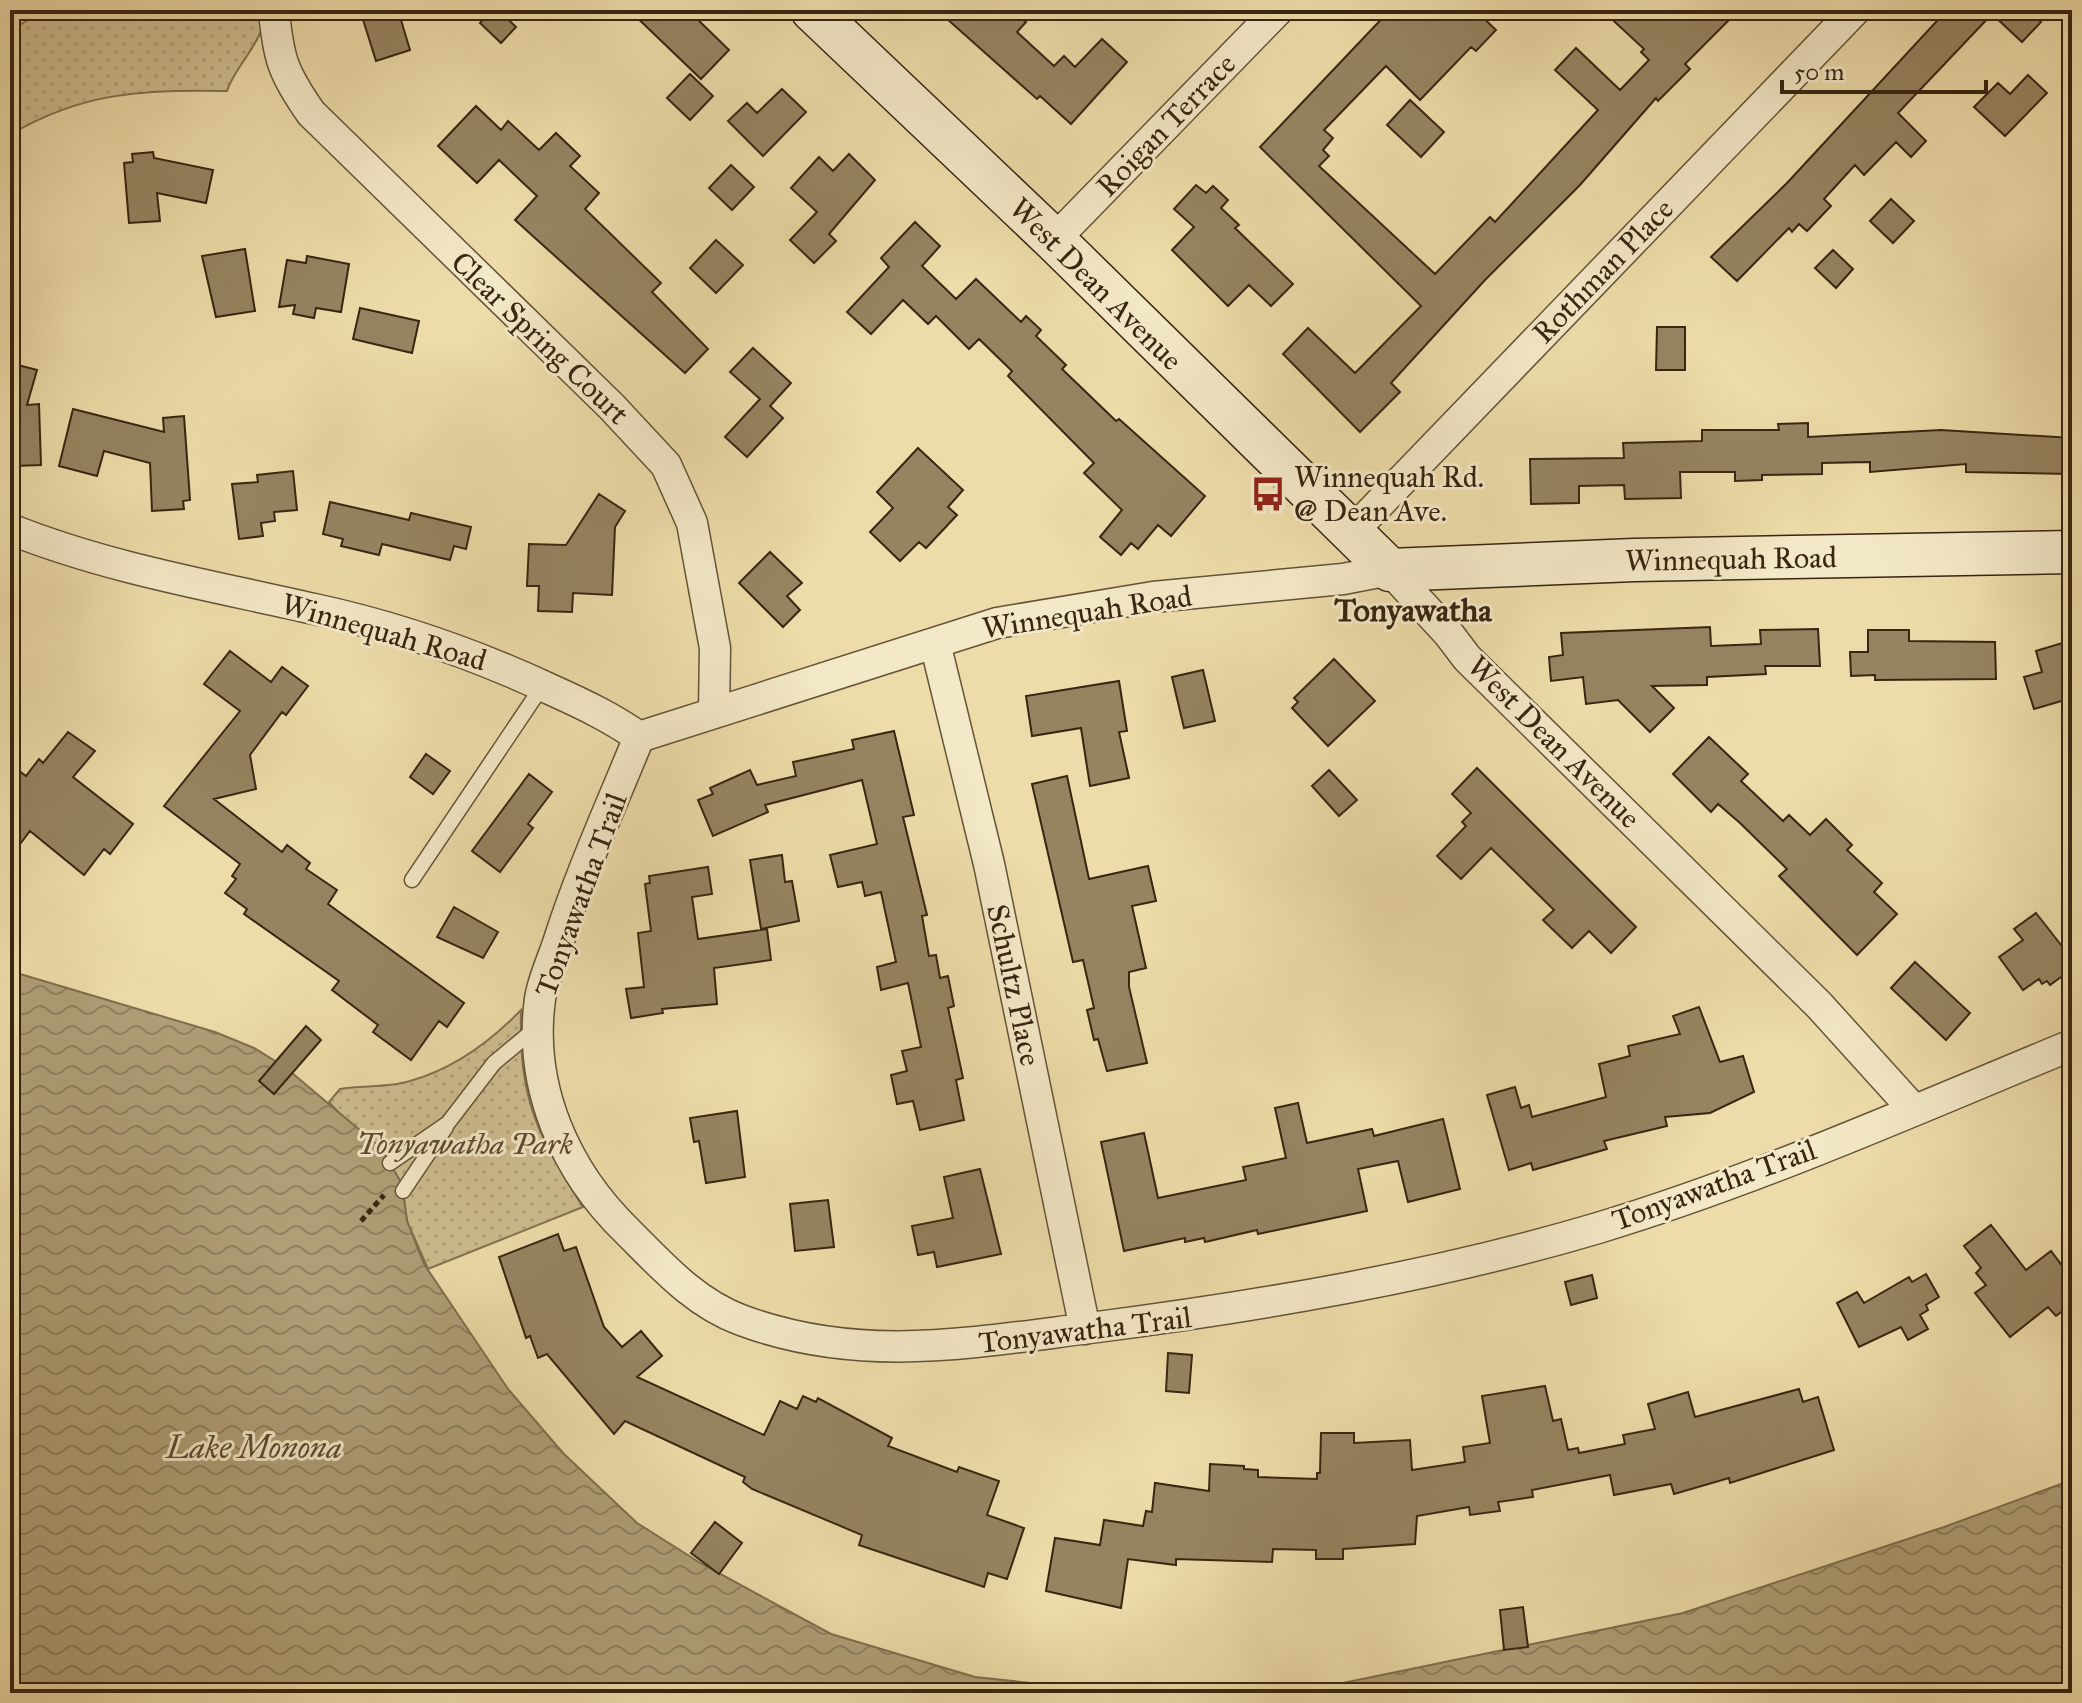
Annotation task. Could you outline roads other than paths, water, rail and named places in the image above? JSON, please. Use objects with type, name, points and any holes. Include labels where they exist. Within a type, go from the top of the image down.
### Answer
[{"type":"street","name":"Clear Spring Court","points":[[274,10],[278,55],[291,85],[311,113],[612,407],[666,465],[692,523],[715,648],[714,712]]},
{"type":"street","name":"West Dean Avenue","points":[[812,10],[1054,240],[1390,570],[1467,658],[1819,1005],[1914,1110]]},
{"type":"street","name":"Roigan Terrace","points":[[1054,240],[1278,10]]},
{"type":"street","name":"Rothman Place","points":[[1351,533],[1855,10]]},
{"type":"street","name":"Winnequah Road","points":[[10,529],[210,589],[315,609],[419,636],[506,667],[606,714],[639,737],[997,623],[1153,597],[1343,579],[1390,570],[1648,560],[2072,552]]},
{"type":"street","name":"Schultz Place","points":[[935,643],[989,864],[1085,1329]]},
{"type":"street","name":"Tonyawatha Trail","points":[[639,737],[567,913],[540,997],[538,1059],[544,1095],[558,1133],[585,1183],[613,1218],[685,1289],[737,1319],[810,1341],[867,1348],[976,1345],[1234,1309],[1448,1266],[1595,1229],[1686,1199],[2072,1045]]},
{"type":"lane","points":[[412,880],[543,685]]},
{"type":"lane","points":[[403,1191],[448,1123],[494,1063],[539,1025]]},
{"type":"lane","points":[[390,1163],[448,1123]]},
{"type":"water","name":"Lake Monona","points":[[10,971],[215,1032],[254,1048],[285,1067],[381,1148],[402,1184],[407,1221],[424,1264],[508,1389],[563,1453],[637,1523],[702,1564],[831,1634],[975,1677],[1105,1691],[1309,1690],[1683,1613],[1944,1527],[2072,1480],[2072,1693],[10,1693]]},
{"type":"place","name":"Winnequah Rd. @ Dean Ave.","points":[[1268,494]]},
{"type":"district","name":"Tonyawatha","points":[[1413,610]]},
{"type":"park label","name":"Tonyawatha Park","points":[[465,1144]]}]
